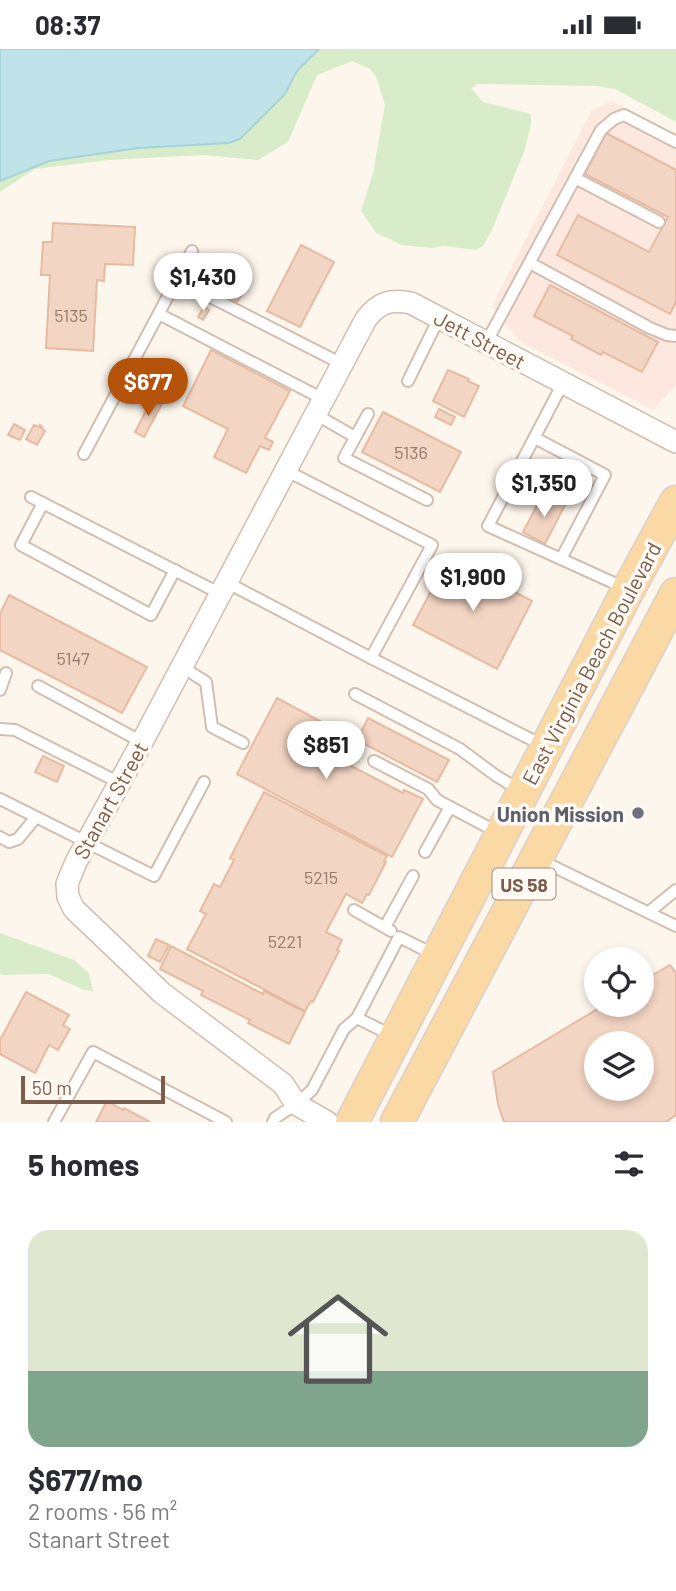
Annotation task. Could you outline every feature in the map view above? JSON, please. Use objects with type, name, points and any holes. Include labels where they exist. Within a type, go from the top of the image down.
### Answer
[{"type":"main road","name":"East Virginia Beach Boulevard","points":[[352,1122],[676,502]]},
{"type":"main road","name":"East Virginia Beach Boulevard","points":[[397,1122],[676,594]]},
{"type":"street","name":"Jett Street","points":[[319,407],[366,319],[373,310],[386,302],[399,300],[411,303],[676,442]]},
{"type":"street","name":"Stanart Street","points":[[319,407],[76,862],[67,884],[68,897],[74,909],[162,993],[283,1084],[296,1104],[327,1122]]},
{"type":"lane","points":[[486,342],[601,130],[614,119],[624,115],[676,142]]},
{"type":"lane","points":[[575,178],[659,222]]},
{"type":"lane","points":[[84,454],[192,251]]},
{"type":"lane","points":[[530,263],[650,328],[676,336]]},
{"type":"lane","points":[[177,280],[342,364]]},
{"type":"lane","points":[[159,314],[319,407],[355,437]]},
{"type":"lane","points":[[408,381],[439,318]]},
{"type":"lane","points":[[564,383],[488,526],[628,590]]},
{"type":"lane","points":[[368,414],[344,458],[427,501]]},
{"type":"lane","points":[[535,438],[605,475],[561,559]]},
{"type":"lane","points":[[285,470],[432,545],[371,659]]},
{"type":"lane","points":[[31,497],[175,570],[223,588],[548,748]]},
{"type":"lane","points":[[43,503],[21,545],[151,615],[175,570]]},
{"type":"lane","points":[[182,667],[206,681],[212,727],[243,743]]},
{"type":"lane","points":[[0,690],[6,673]]},
{"type":"lane","points":[[38,686],[142,742]]},
{"type":"lane","points":[[355,694],[460,749],[524,792]]},
{"type":"lane","points":[[0,729],[15,730],[120,783]]},
{"type":"lane","points":[[374,761],[428,789],[437,800],[501,834]]},
{"type":"lane","points":[[1,803],[36,817],[154,876],[204,782]]},
{"type":"lane","points":[[425,852],[450,807]]},
{"type":"lane","points":[[0,837],[9,842],[19,839],[36,817]]},
{"type":"lane","points":[[537,859],[676,926]]},
{"type":"lane","points":[[386,927],[413,876]]},
{"type":"lane","points":[[649,912],[676,890]]},
{"type":"lane","points":[[354,910],[437,956]]},
{"type":"lane","points":[[273,1122],[312,1090],[344,1030],[356,1018],[399,937]]},
{"type":"lane","points":[[356,1018],[396,1038]]},
{"type":"lane","points":[[54,1122],[93,1052],[226,1122]]},
{"type":"shaded area","points":[[612,101],[676,136],[676,385],[653,410],[519,341],[492,306],[591,111]]},
{"type":"green space","points":[[319,49],[676,49],[676,122],[615,89],[597,86],[478,84],[471,88],[483,102],[531,114],[524,152],[492,230],[483,246],[476,250],[402,245],[376,233],[361,211],[373,173],[385,105],[376,77],[370,69],[352,61],[317,75],[288,142],[258,160],[203,155],[108,160],[35,169],[0,192],[0,181],[49,161],[138,148],[229,143],[240,139],[285,94],[297,71]]},
{"type":"green space","points":[[0,933],[74,960],[89,973],[93,991],[84,990],[49,974],[0,974]]},
{"type":"water","points":[[0,49],[319,49],[297,71],[285,94],[240,139],[229,143],[138,148],[49,161],[0,181]]},
{"type":"building","points":[[606,133],[676,170],[676,302],[670,314],[557,255],[578,215],[649,252],[668,217],[585,174]]},
{"type":"building","points":[[53,223],[135,227],[133,265],[105,264],[104,281],[97,280],[93,351],[46,348],[50,275],[41,275],[43,242],[52,242]]},
{"type":"building","points":[[301,245],[334,262],[300,327],[267,311]]},
{"type":"building","points":[[550,285],[658,342],[642,372],[603,352],[601,355],[571,339],[573,336],[534,316]]},
{"type":"building","points":[[235,286],[244,292],[237,302],[229,297]]},
{"type":"building","points":[[204,307],[209,310],[203,320],[198,317]]},
{"type":"building","points":[[211,350],[290,391],[265,438],[273,442],[269,450],[260,446],[246,473],[214,457],[228,429],[183,406]]},
{"type":"building","points":[[448,370],[479,386],[464,417],[433,401]]},
{"type":"building","points":[[152,399],[162,404],[144,437],[135,432]]},
{"type":"building","points":[[439,409],[455,417],[451,425],[435,417]]},
{"type":"building","points":[[383,412],[461,452],[440,492],[362,452]]},
{"type":"building","points":[[14,424],[25,430],[20,440],[8,435]]},
{"type":"building","points":[[34,425],[40,425],[45,431],[37,445],[26,439]]},
{"type":"building","points":[[543,494],[565,505],[545,544],[523,532]]},
{"type":"building","points":[[449,557],[532,601],[497,669],[413,625]]},
{"type":"building","points":[[9,595],[147,667],[122,713],[0,650],[0,614]]},
{"type":"building","points":[[277,698],[329,726],[317,748],[403,793],[404,790],[423,799],[392,857],[237,774]]},
{"type":"building","points":[[368,718],[449,760],[437,782],[357,740]]},
{"type":"building","points":[[43,756],[64,766],[57,782],[35,772]]},
{"type":"building","points":[[264,792],[387,856],[369,895],[367,894],[362,903],[346,894],[326,932],[342,940],[337,950],[339,951],[313,1002],[311,1001],[305,1011],[187,949],[206,914],[200,911],[214,884],[220,887],[234,860],[230,858]]},
{"type":"building","points":[[156,939],[169,945],[160,962],[148,956]]},
{"type":"building","points":[[171,946],[263,994],[264,991],[305,1012],[289,1044],[201,995],[203,991],[160,969]]},
{"type":"building","points":[[670,965],[676,973],[676,1115],[666,1122],[504,1122],[493,1072],[584,1017],[654,1017],[654,974]]},
{"type":"building","points":[[26,992],[69,1015],[63,1025],[70,1029],[58,1050],[49,1045],[35,1073],[0,1054],[0,1040]]},
{"type":"building","points":[[107,1101],[123,1110],[124,1108],[150,1122],[96,1122]]},
{"type":"place","name":"Union Mission","points":[[638,813]]}]
